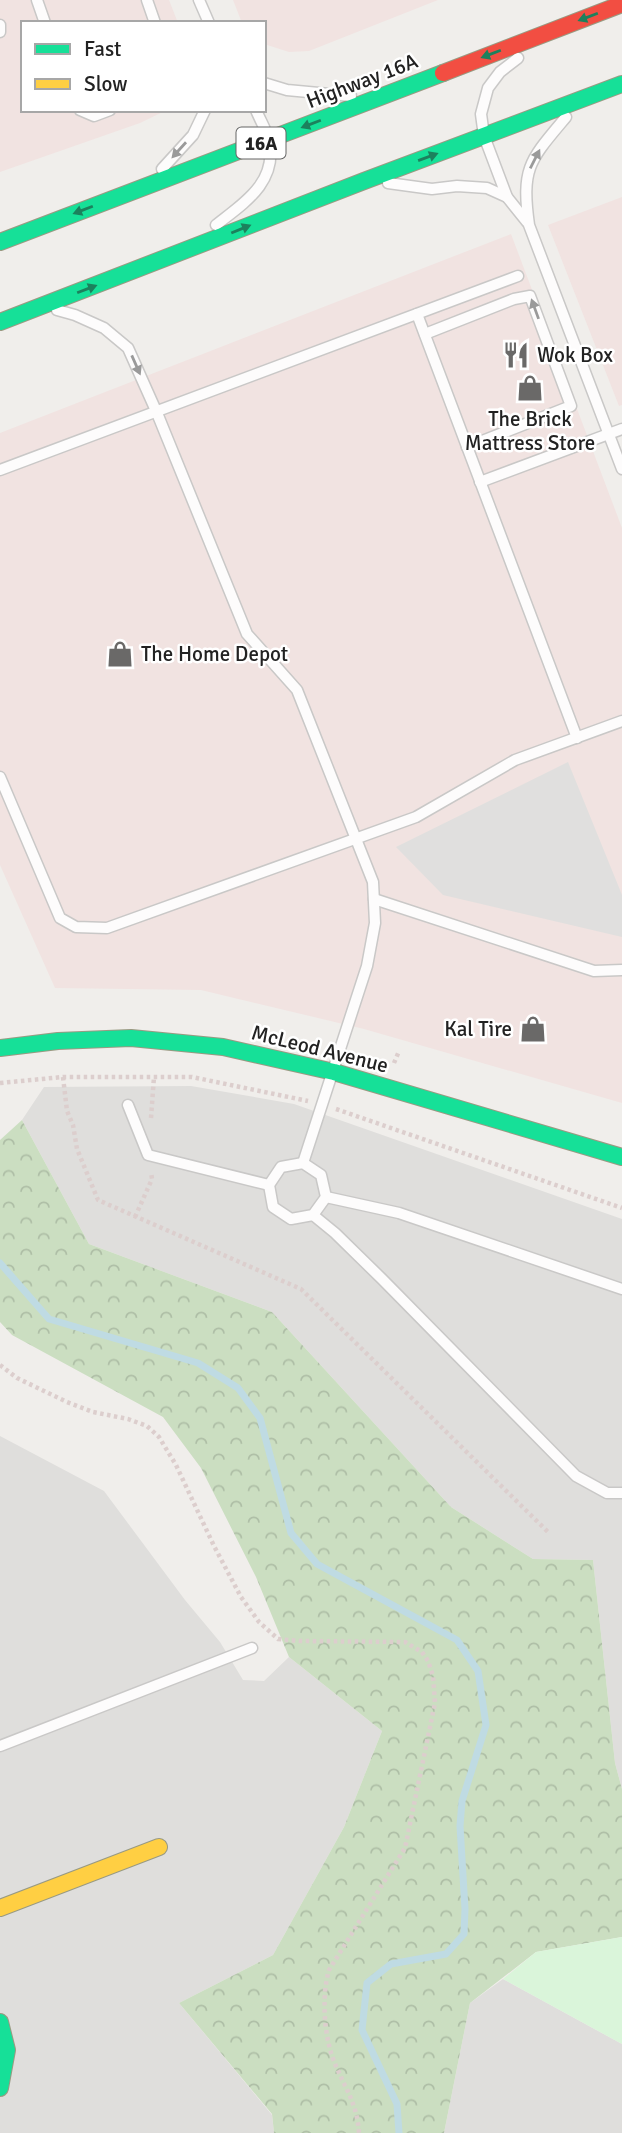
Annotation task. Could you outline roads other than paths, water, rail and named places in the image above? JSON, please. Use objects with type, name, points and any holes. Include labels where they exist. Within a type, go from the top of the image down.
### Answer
[{"type":"main road","name":"Highway 16A","points":[[0,242],[622,4]]},
{"type":"main road","points":[[0,322],[622,84]]},
{"type":"main road","name":"McLeod Avenue","points":[[0,1048],[58,1041],[131,1038],[223,1047],[334,1072],[622,1157]]},
{"type":"main road","points":[[0,1908],[159,1847]]},
{"type":"main road","points":[[0,2022],[7,2050],[0,2088]]},
{"type":"lane","points":[[37,0],[44,21]]},
{"type":"lane","points":[[147,0],[154,21]]},
{"type":"lane","points":[[199,0],[208,21]]},
{"type":"lane","points":[[0,25],[0,32]]},
{"type":"lane","points":[[529,225],[506,197],[484,136],[481,114],[488,88],[500,72],[555,30]]},
{"type":"lane","points":[[266,84],[287,90],[374,99]]},
{"type":"lane","points":[[580,100],[537,152],[527,174],[529,225],[622,469]]},
{"type":"lane","points":[[85,112],[94,116],[105,112]]},
{"type":"lane","points":[[147,186],[193,135],[204,112]]},
{"type":"lane","points":[[178,254],[257,192],[270,157],[269,140],[257,112]]},
{"type":"lane","points":[[364,181],[432,189],[457,186],[486,188],[506,197]]},
{"type":"lane","points":[[0,470],[518,276]]},
{"type":"lane","points":[[425,334],[514,299],[530,296],[571,406],[467,447]]},
{"type":"lane","points":[[41,306],[75,315],[104,328],[128,348],[247,634],[296,690],[373,882],[375,923],[367,966],[303,1163]]},
{"type":"lane","points":[[417,314],[577,738]]},
{"type":"lane","points":[[480,482],[622,429]]},
{"type":"lane","points":[[0,778],[60,918],[76,927],[107,928],[357,839],[431,809],[515,760],[622,721]]},
{"type":"lane","points":[[374,899],[594,971],[622,970]]},
{"type":"lane","points":[[128,1105],[149,1154],[269,1185]]},
{"type":"lane","points":[[303,1163],[321,1175],[326,1197],[313,1215],[291,1219],[272,1207],[269,1185],[281,1167],[303,1163]]},
{"type":"lane","points":[[326,1197],[400,1213],[622,1289]]},
{"type":"lane","points":[[313,1215],[373,1270],[576,1476],[607,1493],[622,1493]]},
{"type":"lane","points":[[0,1745],[252,1648]]},
{"type":"waterway","points":[[0,1263],[49,1319],[198,1363],[238,1388],[260,1418],[291,1533],[317,1564],[457,1640],[478,1671],[486,1725],[462,1801],[460,1826],[464,1934],[446,1954],[391,1964],[367,1983],[362,2030],[397,2104],[399,2133]]},
{"type":"place","name":"Wok Box","points":[[516,355]]},
{"type":"place","name":"The Brick Mattress Store","points":[[530,388]]},
{"type":"place","name":"The Home Depot","points":[[120,654]]},
{"type":"place","name":"Kal Tire","points":[[533,1029]]}]
